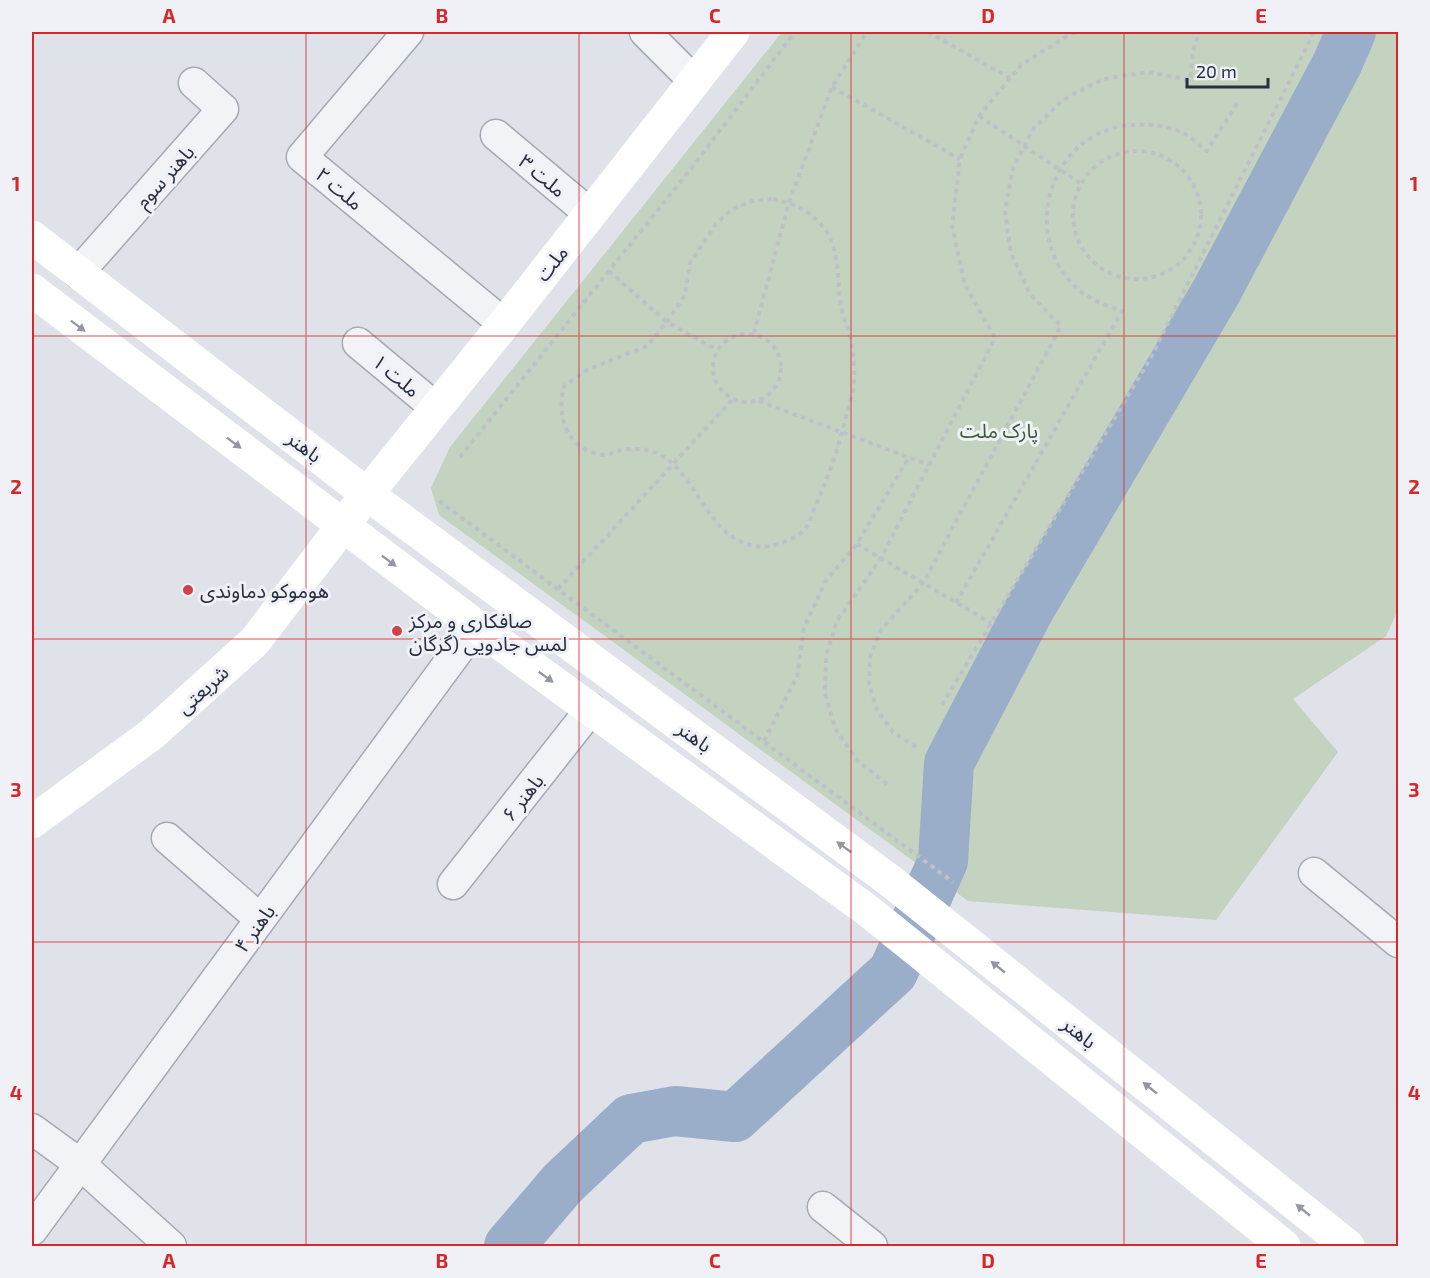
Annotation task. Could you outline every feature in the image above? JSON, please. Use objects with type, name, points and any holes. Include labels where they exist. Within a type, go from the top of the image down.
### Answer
[{"type":"main road","name":"ملت","points":[[367,494],[504,324],[733,32]]},
{"type":"main road","name":"باهنر","points":[[32,237],[367,494],[889,880],[1348,1246]]},
{"type":"main road","name":"باهنر","points":[[32,290],[476,626],[867,910],[1284,1246]]},
{"type":"main road","name":"شریعتی","points":[[32,822],[152,734],[255,641],[367,494]]},
{"type":"street","name":"۲ ملت","points":[[408,32],[302,158],[504,324]]},
{"type":"street","points":[[645,32],[694,81]]},
{"type":"street","name":"باهنر سوم","points":[[78,273],[224,109],[194,83]]},
{"type":"street","name":"۳ ملت","points":[[496,135],[590,214]]},
{"type":"street","name":"ملت ۱","points":[[358,343],[436,408]]},
{"type":"street","name":"۴ باهنر","points":[[32,1230],[476,626]]},
{"type":"street","name":"۶ باهنر","points":[[453,884],[591,709]]},
{"type":"street","points":[[167,838],[260,919]]},
{"type":"street","points":[[1314,873],[1398,942]]},
{"type":"street","points":[[32,1129],[80,1164],[171,1246]]},
{"type":"street","points":[[823,1207],[872,1246]]},
{"type":"path","points":[[460,457],[693,166],[795,32]]},
{"type":"path","points":[[754,333],[789,202],[832,87],[867,32]]},
{"type":"path","points":[[930,32],[1010,78]]},
{"type":"path","points":[[887,784],[858,761],[837,730],[825,694],[826,656],[837,621],[881,558],[995,338],[965,285],[952,226],[960,159],[979,116],[1021,65],[1072,33],[1078,32]]},
{"type":"path","points":[[916,747],[893,732],[877,710],[869,684],[870,657],[880,632],[923,583],[1060,326],[1030,294],[1011,254],[1005,211],[1013,168],[1033,129],[1064,99],[1104,79],[1147,72],[1190,80],[1194,45],[1200,32]]},
{"type":"path","points":[[942,705],[1150,358],[1314,32]]},
{"type":"path","points":[[832,87],[960,159]]},
{"type":"path","points":[[956,603],[1122,311],[1092,299],[1068,278],[1052,250],[1046,219],[1051,188],[1066,159],[1089,138],[1118,126],[1150,123],[1181,132],[1207,151],[1238,102]]},
{"type":"path","points":[[979,116],[1080,183]]},
{"type":"path","points":[[1144,149],[1168,158],[1188,174],[1200,196],[1202,222],[1195,246],[1179,266],[1156,277],[1131,280],[1107,272],[1087,256],[1075,233],[1073,208],[1080,183],[1096,164],[1119,152],[1144,149]]},
{"type":"path","points":[[773,199],[789,202],[813,215],[827,232],[835,252],[842,308],[851,340],[854,383],[831,472],[806,529],[789,540],[769,546],[749,544],[730,537],[710,515],[674,464],[659,454],[641,449],[623,449],[605,456],[590,452],[577,443],[567,431],[561,417],[560,401],[564,386],[587,370],[647,346],[685,295],[690,263],[716,224],[732,209],[752,201],[773,199]]},
{"type":"path","points":[[1195,246],[1204,251]]},
{"type":"path","points":[[609,271],[667,322],[717,350]]},
{"type":"path","points":[[754,333],[776,347],[781,359],[782,373],[777,385],[769,395],[757,401],[745,402],[733,399],[722,391],[714,379],[712,364],[717,350],[726,339],[739,334],[754,333]]},
{"type":"path","points":[[558,590],[733,399]]},
{"type":"path","points":[[757,401],[929,465]]},
{"type":"path","points":[[764,741],[797,677],[804,627],[825,582],[857,544],[909,457]]},
{"type":"path","points":[[439,501],[953,882]]},
{"type":"path","points":[[857,544],[990,623]]},
{"type":"green space","name":"پارک ملت","points":[[782,32],[1398,32],[1398,610],[1386,636],[1293,699],[1338,752],[1216,920],[968,901],[439,515],[431,488],[450,447]]},
{"type":"waterway","points":[[509,1246],[563,1183],[631,1119],[675,1111],[735,1117],[893,972],[943,861],[949,763],[1030,608],[1216,292],[1337,64],[1351,32]]},
{"type":"place","name":"هوموکو دماوندی","points":[[188,590]]},
{"type":"place","name":"صافکاری و مرکز لمس جادویی (گرگان","points":[[397,631]]}]
